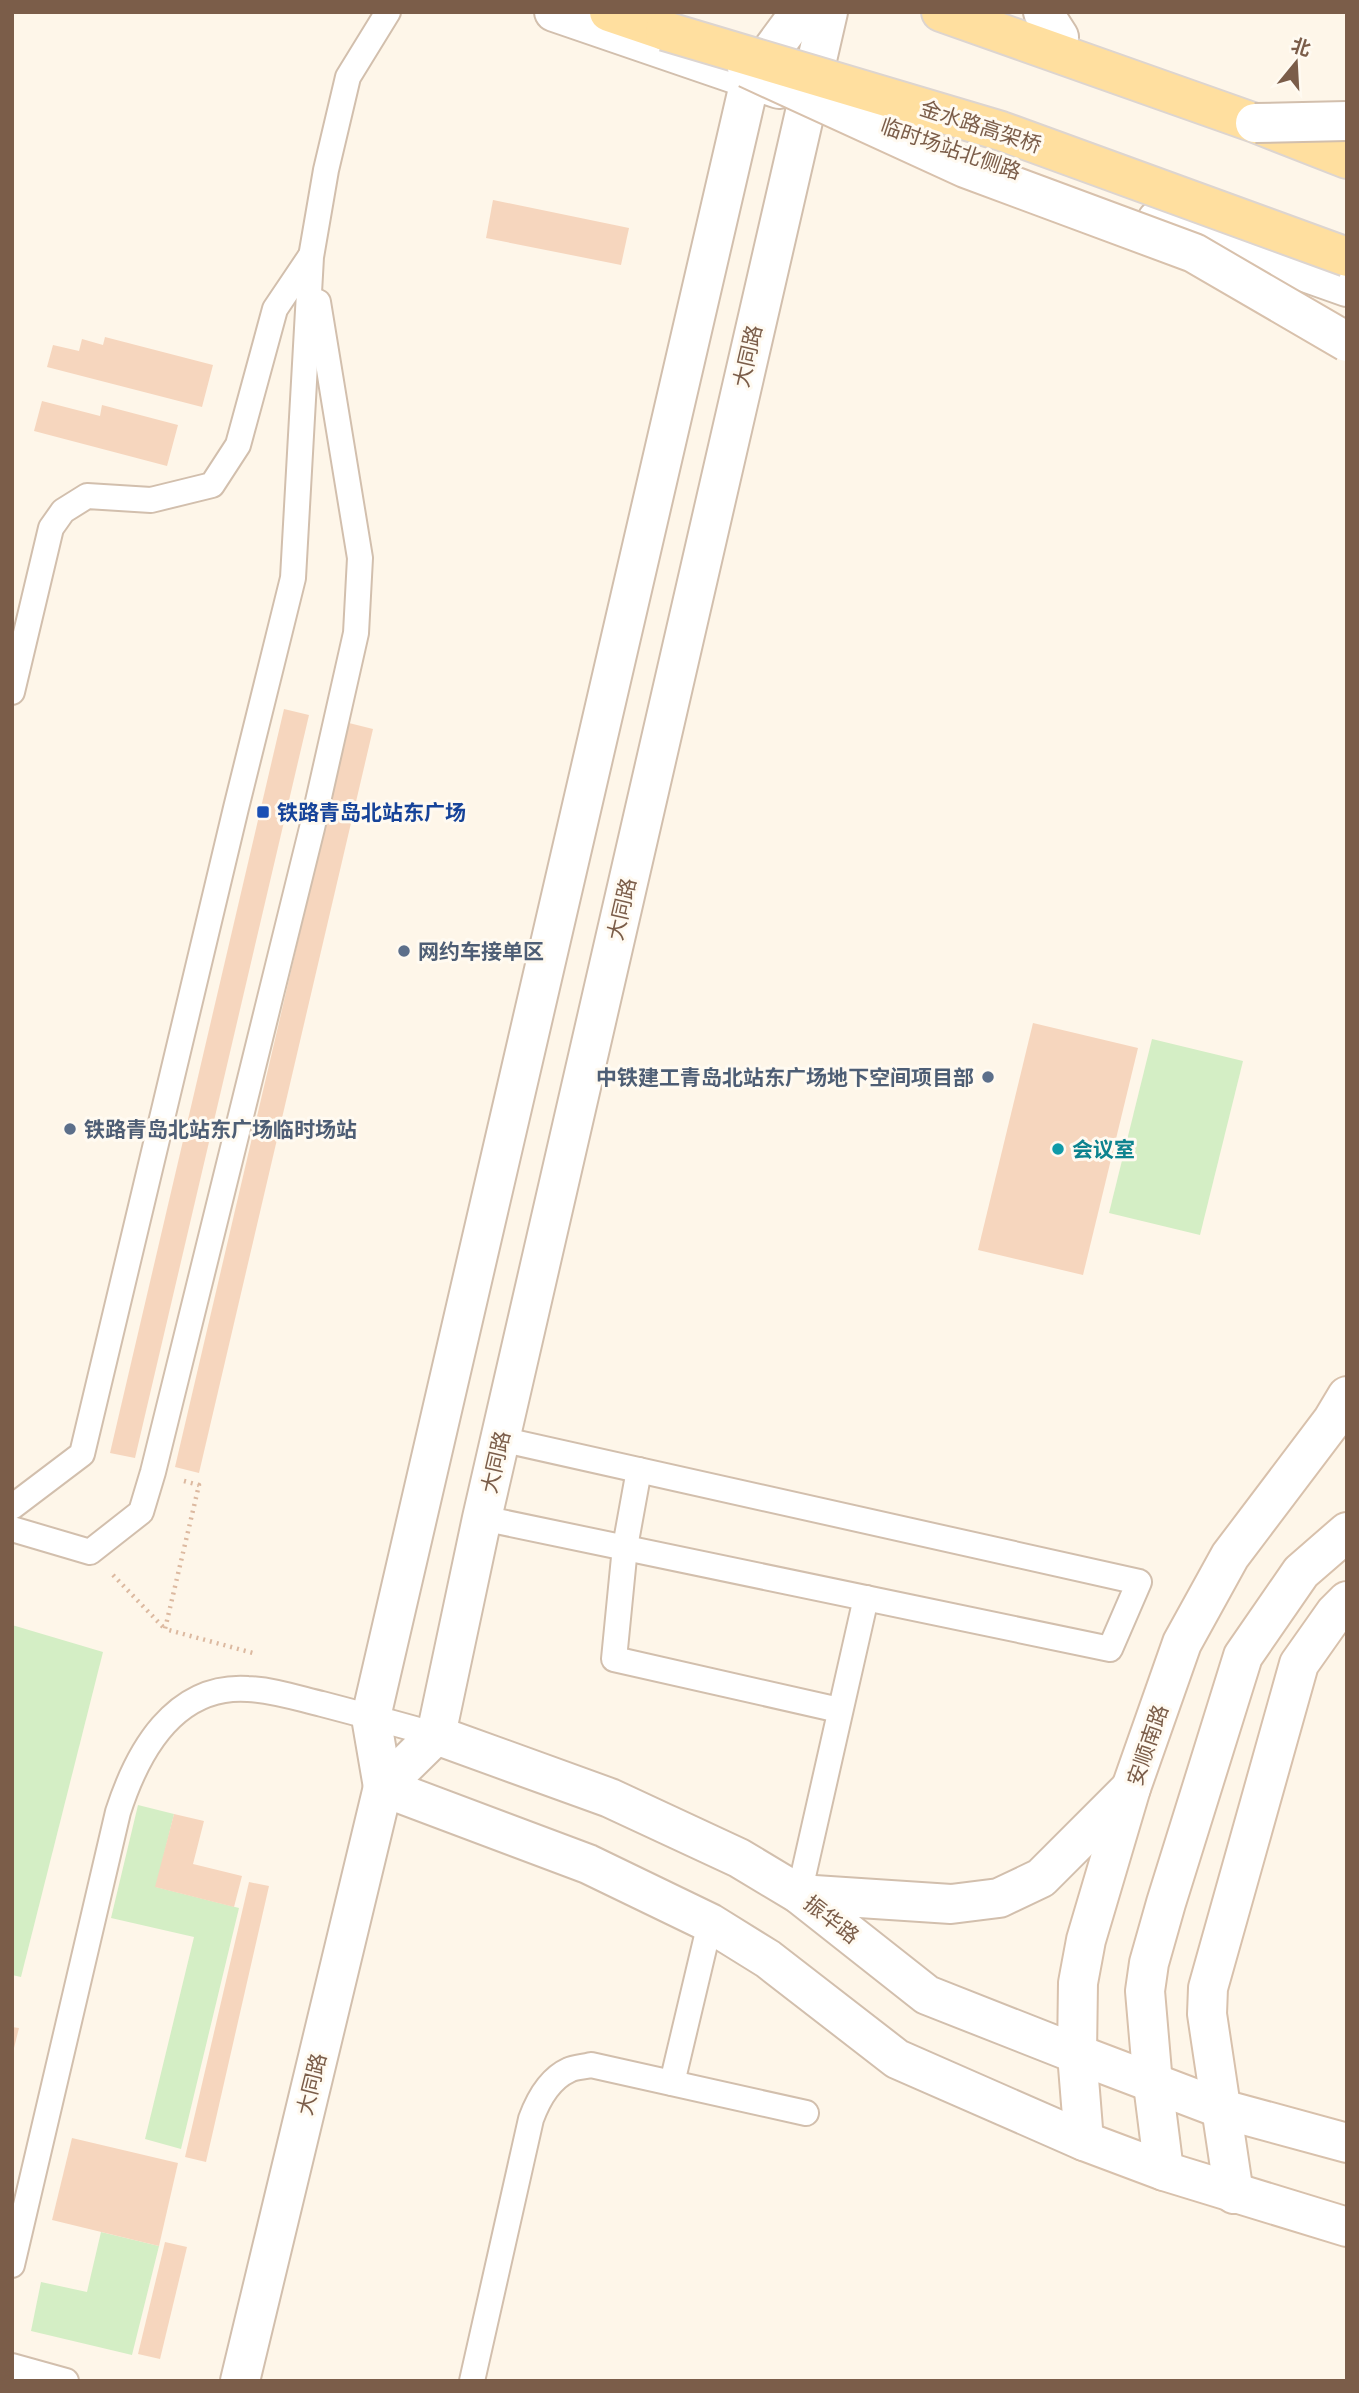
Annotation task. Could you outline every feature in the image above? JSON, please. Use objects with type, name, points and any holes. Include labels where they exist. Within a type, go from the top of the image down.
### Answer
[{"type":"main road","name":"金水路高架桥","points":[[609,12],[1001,131],[1347,257]]},
{"type":"main road","points":[[941,12],[1255,122],[1347,159]]},
{"type":"street","name":"临时场站北侧路","points":[[554,12],[1347,286]]},
{"type":"street","name":"大同路","points":[[240,2381],[383,1787],[372,1717],[750,80],[800,12]]},
{"type":"street","name":"大同路","points":[[436,1735],[482,1518],[806,98],[828,12]]},
{"type":"street","points":[[990,12],[1051,25],[1347,138]]},
{"type":"street","points":[[666,31],[965,167],[1194,253],[1347,342]]},
{"type":"street","points":[[1255,122],[1347,121]]},
{"type":"street","name":"安顺南路","points":[[1084,2141],[1077,2054],[1078,1983],[1086,1940],[1131,1788],[1182,1643],[1230,1556],[1332,1422],[1347,1396]]},
{"type":"street","points":[[1164,2171],[1145,1991],[1149,1963],[1166,1903],[1243,1656],[1301,1572],[1347,1532]]},
{"type":"street","points":[[1234,2194],[1207,2014],[1208,1988],[1299,1664],[1335,1613],[1347,1601]]},
{"type":"street","points":[[436,1735],[383,1787],[588,1864],[710,1923],[768,1959],[897,2059],[1084,2141],[1164,2171],[1347,2227]]},
{"type":"street","name":"振华路","points":[[436,1735],[610,1798],[739,1858],[799,1894],[927,1995],[1222,2109],[1347,2143]]},
{"type":"street","points":[[799,1894],[951,1904],[999,1898],[1041,1878],[1131,1788]]},
{"type":"lane","points":[[12,1507],[82,1454],[293,578],[311,257],[326,170],[348,77],[388,12]]},
{"type":"lane","points":[[12,692],[51,528],[63,511],[87,496],[151,500],[212,485],[238,445],[275,309],[311,257]]},
{"type":"lane","points":[[12,1529],[90,1552],[141,1513],[312,828],[356,634],[360,558],[311,257]]},
{"type":"lane","points":[[482,1518],[1110,1649],[1139,1582],[500,1440]]},
{"type":"lane","points":[[639,1471],[625,1547],[614,1659],[839,1710]]},
{"type":"lane","points":[[799,1894],[866,1598]]},
{"type":"lane","points":[[12,2265],[118,1812],[128,1780],[154,1735],[172,1716],[198,1698],[234,1689],[274,1692],[436,1735]]},
{"type":"lane","points":[[672,2083],[710,1923]]},
{"type":"lane","points":[[472,2381],[531,2119],[537,2103],[550,2085],[568,2070],[591,2065],[806,2113]]},
{"type":"lane","points":[[12,2366],[66,2381]]},
{"type":"path","points":[[153,1472],[200,1485],[166,1629]]},
{"type":"path","points":[[90,1552],[166,1629],[265,1656]]},
{"type":"green space","points":[[1152,1039],[1243,1061],[1200,1235],[1109,1213]]},
{"type":"green space","points":[[12,1625],[103,1652],[21,1977],[12,1975]]},
{"type":"green space","points":[[138,1805],[174,1814],[156,1887],[239,1908],[181,2149],[145,2139],[194,1937],[111,1918]]},
{"type":"green space","points":[[101,2232],[159,2246],[132,2355],[31,2331],[41,2282],[87,2292]]},
{"type":"building","points":[[493,200],[629,228],[621,265],[486,238]]},
{"type":"building","points":[[105,337],[213,365],[202,407],[47,367],[53,345],[79,351],[82,339],[103,345]]},
{"type":"building","points":[[42,401],[100,416],[102,405],[178,425],[167,466],[34,431]]},
{"type":"building","points":[[284,709],[309,715],[135,1458],[110,1453]]},
{"type":"building","points":[[349,723],[373,729],[199,1473],[175,1467]]},
{"type":"building","name":"会议室","points":[[1033,1023],[1138,1048],[1083,1275],[978,1250]]},
{"type":"building","points":[[174,1814],[204,1821],[193,1864],[242,1876],[234,1907],[155,1887]]},
{"type":"building","points":[[249,1882],[269,1886],[206,2162],[185,2157]]},
{"type":"building","points":[[12,2027],[19,2028],[13,2052],[12,2052]]},
{"type":"building","points":[[72,2138],[178,2163],[159,2246],[52,2220]]},
{"type":"building","points":[[165,2242],[187,2247],[160,2359],[138,2354]]},
{"type":"place","name":"铁路青岛北站东广场","points":[[263,812]]},
{"type":"place","name":"网约车接单区","points":[[404,951]]},
{"type":"place","name":"中铁建工青岛北站东广场地下空间项目部","points":[[988,1077]]},
{"type":"place","name":"铁路青岛北站东广场临时场站","points":[[70,1129]]},
{"type":"place","name":"会议室","points":[[1058,1149]]}]
